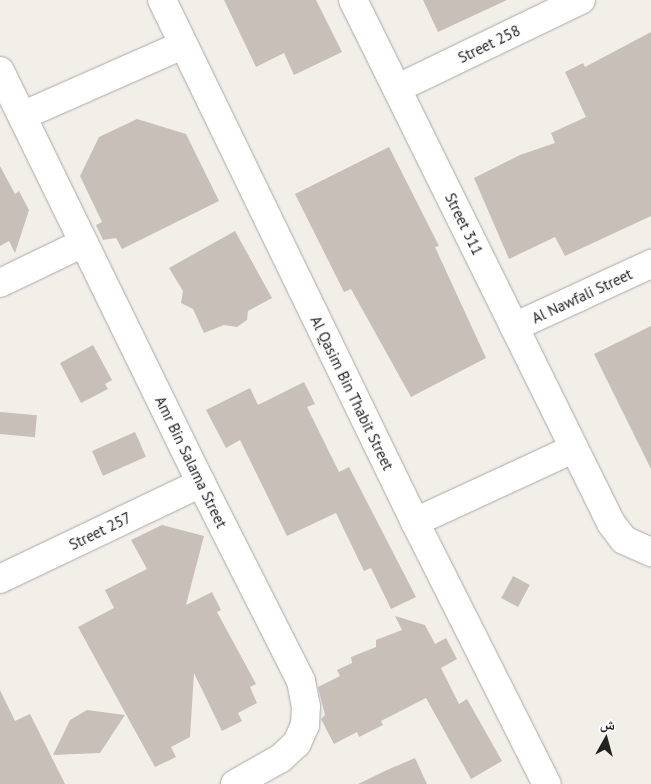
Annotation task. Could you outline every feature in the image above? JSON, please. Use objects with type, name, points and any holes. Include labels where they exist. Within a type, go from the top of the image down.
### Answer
[{"type":"street","name":"Al Qasim Bin Thabit Street","points":[[162,0],[415,522],[547,784]]},
{"type":"street","name":"Street 311","points":[[353,0],[611,523],[624,540],[651,552]]},
{"type":"street","name":"Street 258","points":[[398,88],[581,0]]},
{"type":"street","points":[[24,115],[183,45]]},
{"type":"street","name":"Amr Bin Salama Street","points":[[0,71],[24,115],[83,244],[200,483],[301,681],[306,706],[305,725],[297,743],[281,758],[235,784]]},
{"type":"street","points":[[0,283],[83,244]]},
{"type":"street","name":"Al Nawfali Street","points":[[514,327],[651,264]]},
{"type":"street","points":[[415,522],[573,449]]},
{"type":"street","name":"Street 257","points":[[0,578],[200,483]]},
{"type":"building","points":[[224,0],[316,0],[342,52],[294,75],[284,53],[256,67]]},
{"type":"building","points":[[423,0],[507,0],[438,32]]},
{"type":"building","points":[[651,32],[651,216],[565,256],[555,237],[509,259],[474,178],[520,155],[555,143],[551,133],[586,117],[565,72],[583,63],[585,67]]},
{"type":"building","points":[[137,119],[186,134],[219,201],[122,249],[116,238],[103,240],[96,225],[102,222],[80,176],[99,137]]},
{"type":"building","points":[[389,147],[439,246],[435,247],[486,358],[411,397],[351,289],[344,292],[295,194]]},
{"type":"building","points":[[0,166],[15,194],[19,191],[29,210],[15,253],[9,241],[0,246]]},
{"type":"building","points":[[235,231],[272,298],[248,311],[247,320],[237,327],[224,325],[204,333],[193,309],[181,303],[183,291],[169,268]]},
{"type":"building","points":[[651,326],[651,469],[594,354]]},
{"type":"building","points":[[93,345],[112,380],[105,384],[108,389],[81,403],[60,363]]},
{"type":"building","points":[[304,382],[315,404],[307,407],[339,472],[349,467],[416,597],[391,609],[371,568],[364,571],[336,513],[287,536],[240,440],[226,448],[206,410],[250,388],[258,405]]},
{"type":"building","points":[[0,412],[37,415],[35,437],[0,434]]},
{"type":"building","points":[[135,432],[146,457],[103,476],[92,451]]},
{"type":"building","points":[[162,525],[204,536],[186,605],[212,592],[221,610],[217,612],[256,684],[250,687],[257,703],[238,713],[242,721],[222,731],[194,673],[190,737],[171,747],[176,757],[155,767],[78,627],[114,608],[105,590],[147,569],[131,540]]},
{"type":"building","points":[[513,576],[530,585],[518,607],[501,598]]},
{"type":"building","points":[[395,616],[425,625],[435,644],[446,638],[457,659],[441,668],[459,704],[467,699],[502,761],[471,779],[426,698],[381,721],[383,725],[359,737],[357,732],[334,744],[321,719],[325,715],[318,687],[340,676],[337,670],[352,663],[351,657],[376,647],[376,640],[402,630]]},
{"type":"building","points":[[0,690],[15,721],[30,714],[65,784],[0,784]]},
{"type":"building","points":[[87,710],[125,715],[100,753],[53,755],[70,720]]},
{"type":"building","points":[[415,758],[427,784],[358,784],[387,770]]}]
